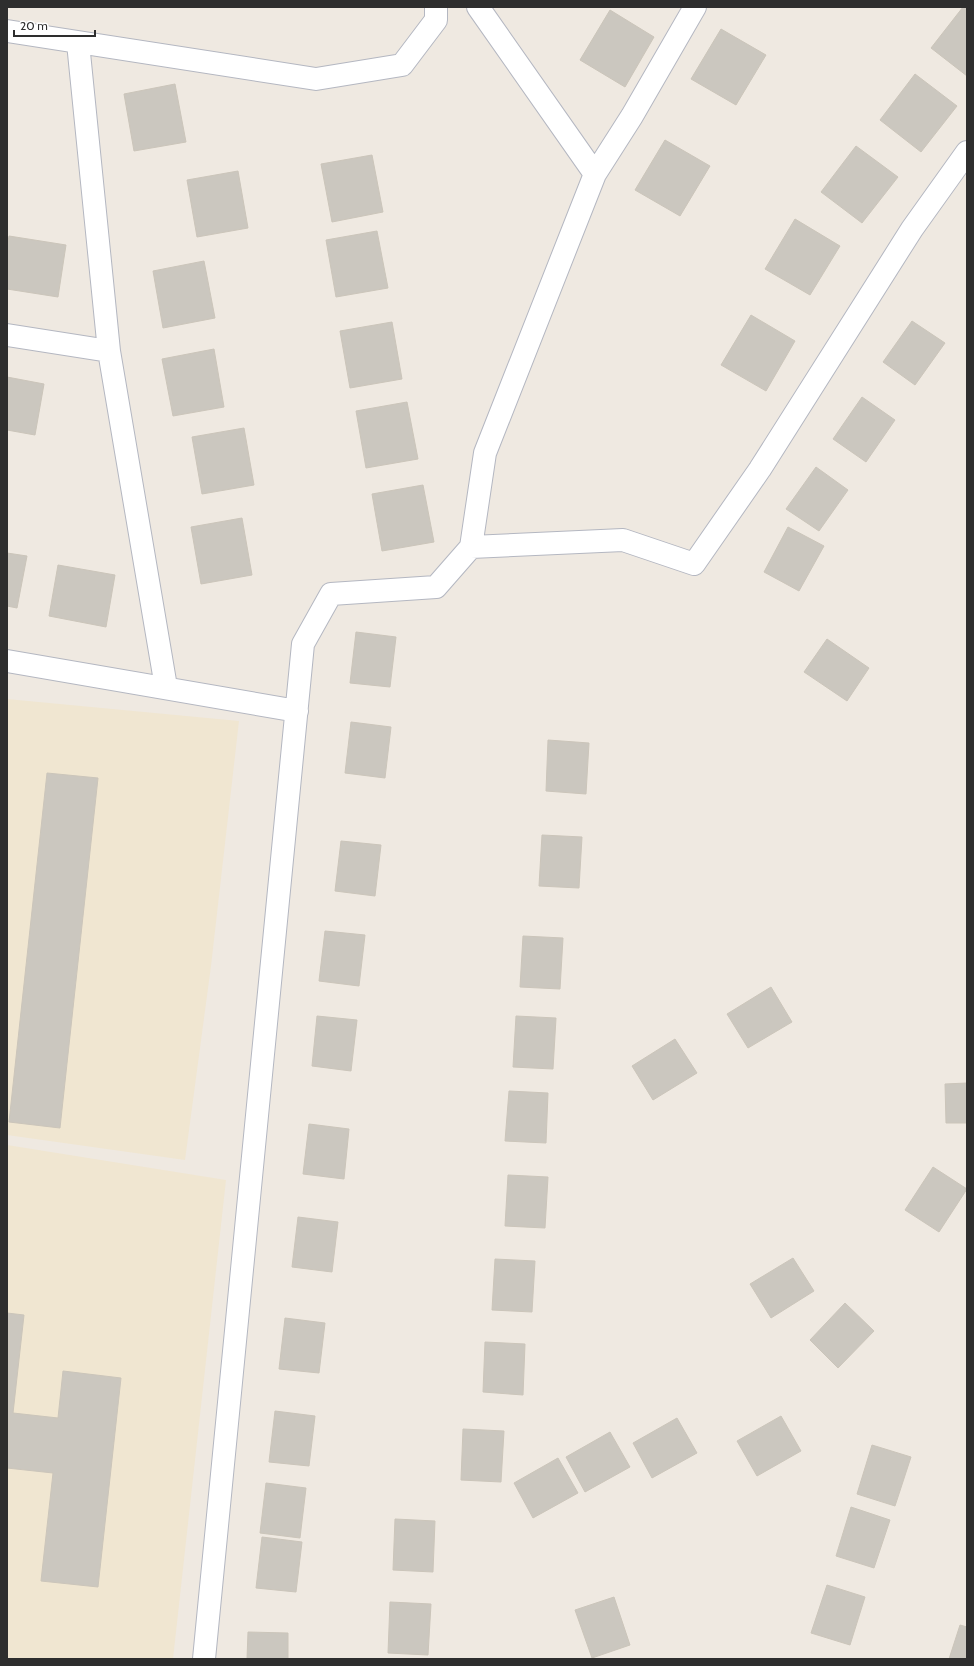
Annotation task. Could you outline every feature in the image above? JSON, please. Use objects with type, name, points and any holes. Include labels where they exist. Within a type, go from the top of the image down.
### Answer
[{"type":"street","points":[[7,31],[316,79],[402,65],[436,20],[436,7]]},
{"type":"street","points":[[478,7],[595,174]]},
{"type":"street","points":[[204,1659],[303,644],[331,594],[436,587],[471,547],[485,453],[595,174],[632,116],[695,7]]},
{"type":"street","points":[[78,43],[109,351],[166,687]]},
{"type":"street","points":[[471,547],[623,540],[694,564],[760,469],[912,229],[967,152]]},
{"type":"street","points":[[7,335],[109,351]]},
{"type":"street","points":[[7,661],[166,687],[297,711]]},
{"type":"shaded area","points":[[7,699],[239,721],[211,966],[185,1160],[7,1135]]},
{"type":"shaded area","points":[[7,1145],[226,1180],[173,1659],[7,1659]]},
{"type":"building","points":[[963,7],[967,7],[967,76],[931,48]]},
{"type":"building","points":[[610,10],[654,37],[625,87],[580,60]]},
{"type":"building","points":[[721,29],[766,55],[736,105],[691,79]]},
{"type":"building","points":[[915,74],[957,106],[921,152],[880,120]]},
{"type":"building","points":[[175,84],[186,142],[134,151],[124,94]]},
{"type":"building","points":[[665,140],[710,166],[680,216],[635,190]]},
{"type":"building","points":[[856,146],[898,177],[862,223],[821,192]]},
{"type":"building","points":[[372,155],[383,212],[332,222],[321,164]]},
{"type":"building","points":[[238,171],[248,228],[197,237],[187,180]]},
{"type":"building","points":[[795,219],[840,246],[810,295],[765,269]]},
{"type":"building","points":[[377,231],[388,288],[336,297],[326,240]]},
{"type":"building","points":[[9,236],[66,245],[58,297],[7,289],[7,246]]},
{"type":"building","points":[[204,261],[215,318],[163,328],[153,271]]},
{"type":"building","points":[[751,315],[795,341],[766,391],[721,365]]},
{"type":"building","points":[[912,321],[945,343],[915,385],[883,362]]},
{"type":"building","points":[[392,322],[402,379],[350,388],[340,331]]},
{"type":"building","points":[[214,349],[224,407],[173,416],[162,359]]},
{"type":"building","points":[[7,377],[44,384],[35,435],[7,430]]},
{"type":"building","points":[[862,397],[895,420],[866,462],[833,439]]},
{"type":"building","points":[[407,402],[418,459],[366,468],[356,411]]},
{"type":"building","points":[[244,428],[254,485],[202,494],[192,437]]},
{"type":"building","points":[[816,467],[848,490],[819,531],[786,509]]},
{"type":"building","points":[[423,485],[434,542],[382,551],[372,494]]},
{"type":"building","points":[[242,518],[252,575],[201,584],[191,527]]},
{"type":"building","points":[[788,527],[824,546],[799,591],[764,572]]},
{"type":"building","points":[[7,553],[27,556],[17,608],[7,606]]},
{"type":"building","points":[[58,565],[115,575],[106,627],[49,616]]},
{"type":"building","points":[[356,632],[396,637],[390,687],[350,683]]},
{"type":"building","points":[[827,639],[869,668],[847,701],[804,672]]},
{"type":"building","points":[[351,722],[391,727],[385,778],[345,773]]},
{"type":"building","points":[[548,740],[589,743],[586,794],[546,791]]},
{"type":"building","points":[[47,773],[98,778],[60,1128],[9,1122]]},
{"type":"building","points":[[542,835],[582,837],[579,888],[539,886]]},
{"type":"building","points":[[341,841],[381,845],[375,896],[335,891]]},
{"type":"building","points":[[325,931],[365,935],[359,986],[319,981]]},
{"type":"building","points":[[523,936],[563,938],[560,989],[520,987]]},
{"type":"building","points":[[771,987],[792,1022],[748,1048],[727,1014]]},
{"type":"building","points":[[317,1016],[357,1020],[351,1071],[312,1066]]},
{"type":"building","points":[[516,1016],[556,1018],[553,1069],[513,1067]]},
{"type":"building","points":[[675,1039],[697,1073],[653,1100],[632,1066]]},
{"type":"building","points":[[967,1083],[967,1123],[946,1123],[945,1084]]},
{"type":"building","points":[[509,1091],[548,1093],[546,1143],[505,1141]]},
{"type":"building","points":[[309,1124],[349,1129],[344,1179],[303,1174]]},
{"type":"building","points":[[933,1167],[967,1189],[939,1232],[905,1210]]},
{"type":"building","points":[[508,1175],[548,1177],[545,1228],[505,1226]]},
{"type":"building","points":[[298,1217],[338,1222],[332,1272],[292,1267]]},
{"type":"building","points":[[793,1258],[814,1291],[771,1318],[750,1284]]},
{"type":"building","points":[[495,1259],[535,1261],[532,1312],[492,1310]]},
{"type":"building","points":[[845,1303],[874,1331],[838,1368],[810,1340]]},
{"type":"building","points":[[7,1313],[24,1315],[13,1413],[58,1418],[63,1371],[121,1378],[98,1587],[41,1581],[53,1473],[7,1468]]},
{"type":"building","points":[[285,1318],[325,1323],[319,1373],[279,1369]]},
{"type":"building","points":[[485,1342],[525,1344],[523,1395],[483,1392]]},
{"type":"building","points":[[275,1411],[315,1416],[309,1466],[269,1462]]},
{"type":"building","points":[[781,1416],[801,1451],[757,1476],[737,1441]]},
{"type":"building","points":[[677,1418],[697,1453],[652,1478],[633,1443]]},
{"type":"building","points":[[463,1429],[504,1431],[501,1482],[461,1480]]},
{"type":"building","points":[[610,1432],[630,1467],[585,1492],[566,1457]]},
{"type":"building","points":[[872,1445],[911,1457],[895,1506],[857,1494]]},
{"type":"building","points":[[558,1458],[578,1493],[533,1518],[514,1483]]},
{"type":"building","points":[[266,1483],[306,1488],[300,1538],[260,1533]]},
{"type":"building","points":[[851,1507],[890,1520],[874,1568],[836,1556]]},
{"type":"building","points":[[395,1519],[435,1521],[433,1572],[393,1570]]},
{"type":"building","points":[[262,1537],[302,1542],[296,1592],[256,1588]]},
{"type":"building","points":[[827,1585],[865,1597],[850,1645],[811,1633]]},
{"type":"building","points":[[614,1597],[630,1645],[592,1658],[575,1610]]},
{"type":"building","points":[[390,1602],[431,1604],[428,1655],[388,1653]]},
{"type":"building","points":[[960,1625],[967,1627],[967,1659],[949,1659]]},
{"type":"building","points":[[248,1632],[288,1633],[288,1659],[247,1659]]}]
